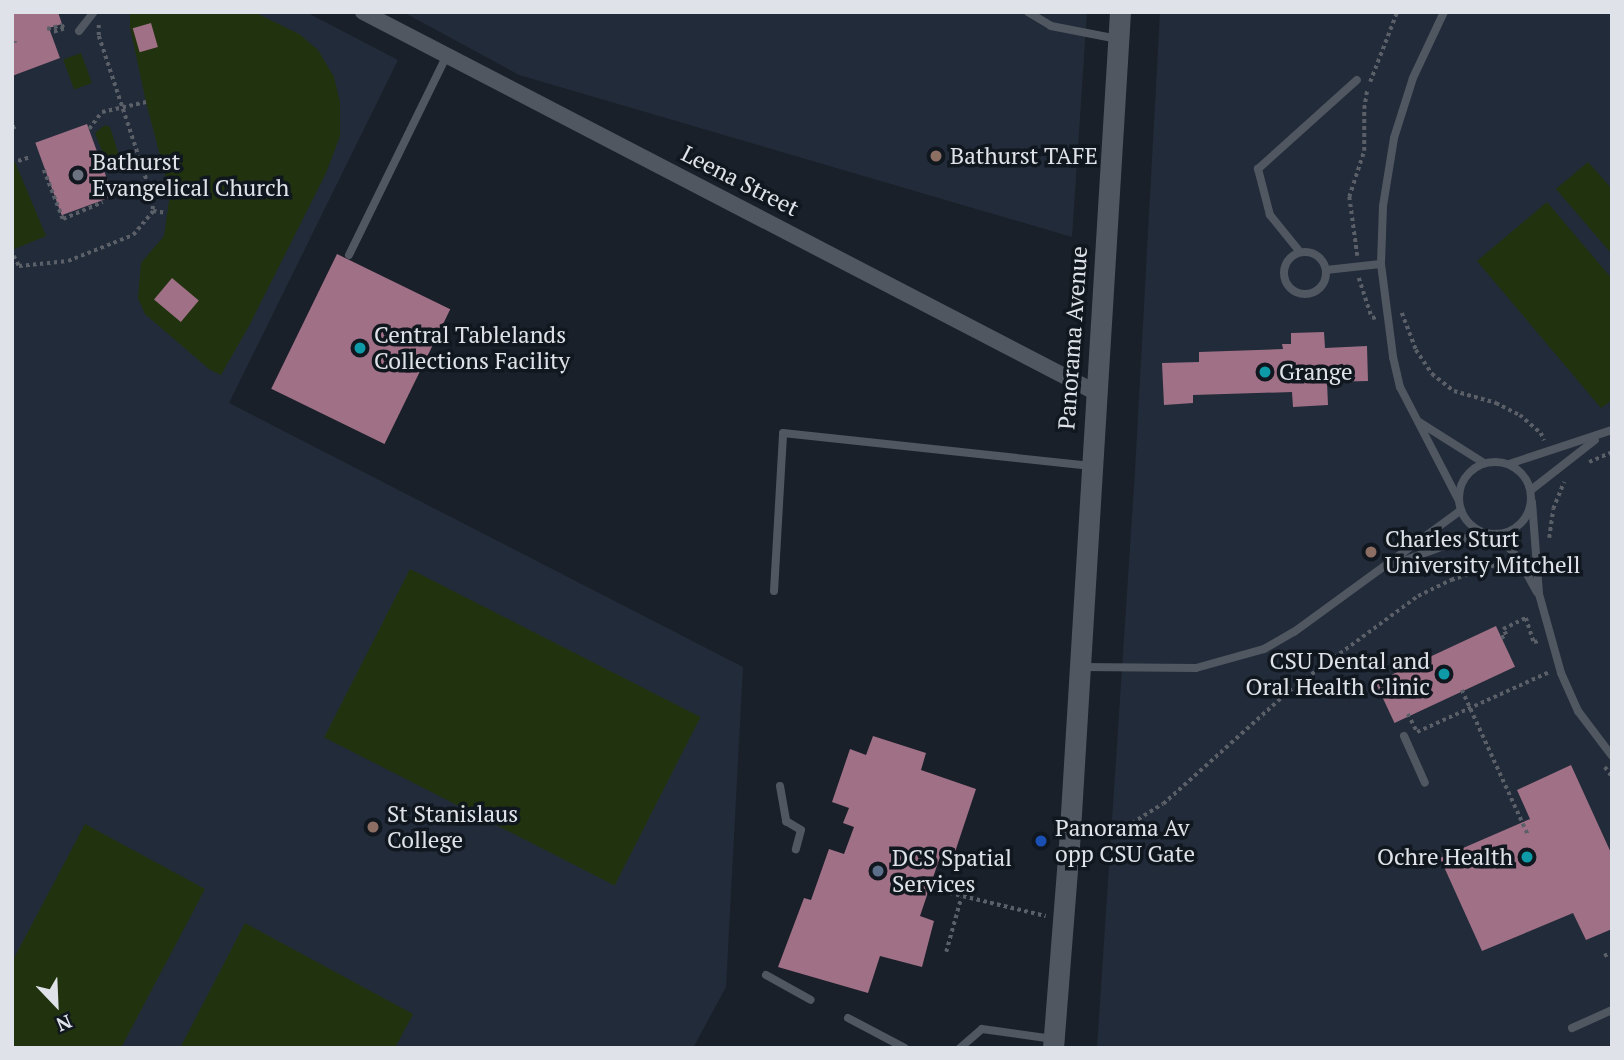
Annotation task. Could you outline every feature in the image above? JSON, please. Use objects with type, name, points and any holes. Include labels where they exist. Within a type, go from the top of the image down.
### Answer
[{"type":"street","name":"Leena Street","points":[[363,12],[1095,392]]},
{"type":"street","name":"Panorama Avenue","points":[[1063,919],[1120,12]]},
{"type":"street","points":[[1053,1043],[1063,919]]},
{"type":"lane","points":[[79,31],[94,12]]},
{"type":"lane","points":[[1028,12],[1051,26],[1118,39]]},
{"type":"lane","points":[[1444,12],[1413,78],[1394,138],[1383,206],[1381,264],[1386,315],[1400,387],[1466,519],[1482,531],[1496,534],[1516,528],[1529,512],[1532,502]]},
{"type":"lane","points":[[349,255],[447,55]]},
{"type":"lane","points":[[1300,252],[1287,261],[1284,277],[1293,290],[1301,293],[1316,291],[1326,278],[1326,270],[1317,255],[1300,252],[1270,215],[1258,169],[1357,80]]},
{"type":"lane","points":[[1326,270],[1381,264]]},
{"type":"lane","points":[[1416,420],[1485,463],[1509,464],[1612,430]]},
{"type":"lane","points":[[775,591],[783,433],[1091,466]]},
{"type":"lane","points":[[1531,490],[1600,436]]},
{"type":"lane","points":[[1078,667],[1196,668],[1240,657],[1294,632],[1383,568],[1460,505],[1465,478],[1485,463]]},
{"type":"lane","points":[[1509,464],[1519,470],[1531,490],[1539,594],[1568,691],[1578,711],[1612,756]]},
{"type":"lane","points":[[1383,568],[1482,531]]},
{"type":"lane","points":[[1496,534],[1518,558],[1539,594]]},
{"type":"lane","points":[[1404,736],[1425,783]]},
{"type":"lane","points":[[780,786],[786,821],[801,830],[796,849]]},
{"type":"lane","points":[[766,975],[811,1000]]},
{"type":"lane","points":[[1572,1028],[1612,1010]]},
{"type":"lane","points":[[848,1018],[905,1048]]},
{"type":"lane","points":[[960,1048],[982,1029],[1053,1043]]},
{"type":"path","points":[[1397,12],[1367,90],[1364,151],[1349,197],[1359,282],[1369,301],[1372,318],[1402,313],[1416,350],[1442,383],[1454,391],[1496,403],[1520,415],[1541,432],[1547,452]]},
{"type":"path","points":[[14,256],[19,267],[68,261],[133,235],[153,211],[153,199],[99,36],[99,22]]},
{"type":"path","points":[[47,29],[62,25],[64,29],[51,33]]},
{"type":"path","points":[[89,129],[102,112],[146,102]]},
{"type":"path","points":[[18,161],[30,157]]},
{"type":"path","points":[[44,170],[63,219],[103,202]]},
{"type":"path","points":[[153,211],[167,213]]},
{"type":"path","points":[[1579,468],[1612,452]]},
{"type":"path","points":[[1536,551],[1547,543],[1556,497],[1564,481],[1572,474]]},
{"type":"path","points":[[1104,831],[1132,823],[1163,804],[1289,691],[1418,596],[1451,580],[1518,558]]},
{"type":"path","points":[[1501,638],[1506,635],[1503,629],[1527,618],[1534,642],[1539,640]]},
{"type":"path","points":[[1408,714],[1417,732],[1549,673]]},
{"type":"path","points":[[1462,690],[1528,835]]},
{"type":"path","points":[[929,888],[961,898],[1063,919]]},
{"type":"path","points":[[946,952],[961,898]]},
{"type":"path","points":[[1604,956],[1612,952]]},
{"type":"shaded area","name":"St Stanislaus College","points":[[12,12],[306,12],[398,60],[229,403],[743,667],[726,987],[693,1048],[12,1048]]},
{"type":"shaded area","name":"Bathurst TAFE","points":[[403,12],[1087,12],[1072,237],[519,75]]},
{"type":"shaded area","name":"Charles Sturt University Mitchell","points":[[1160,12],[1612,12],[1612,1048],[1097,1048],[1135,471]]},
{"type":"green space","points":[[130,12],[254,12],[299,34],[318,50],[334,77],[340,102],[340,136],[326,173],[249,326],[221,375],[209,369],[145,314],[138,298],[141,263],[164,236],[170,194],[146,102],[130,27]]},
{"type":"green space","points":[[81,53],[92,83],[74,90],[63,59]]},
{"type":"green space","points":[[105,125],[110,127],[121,162],[112,169],[108,167],[95,133]]},
{"type":"green space","points":[[15,162],[46,236],[12,250],[12,163]]},
{"type":"green space","points":[[1588,162],[1612,189],[1611,253],[1556,189]]},
{"type":"green space","points":[[1547,202],[1612,279],[1612,400],[1601,408],[1477,261]]},
{"type":"green space","points":[[410,569],[700,717],[615,885],[324,737]]},
{"type":"green space","points":[[85,824],[205,889],[121,1048],[12,1048],[12,962]]},
{"type":"green space","points":[[245,923],[413,1014],[395,1048],[180,1048]]},
{"type":"building","points":[[12,12],[58,12],[62,24],[49,28],[60,58],[12,76]]},
{"type":"building","points":[[151,23],[158,47],[140,52],[133,28]]},
{"type":"building","points":[[87,124],[113,196],[62,215],[35,143]]},
{"type":"building","name":"Central Tablelands Collections Facility","points":[[337,254],[450,309],[384,444],[271,389]]},
{"type":"building","points":[[172,278],[199,300],[181,322],[154,299]]},
{"type":"building","name":"Grange","points":[[1324,332],[1325,348],[1367,346],[1368,381],[1327,382],[1328,405],[1293,407],[1292,392],[1193,395],[1193,403],[1164,405],[1162,363],[1199,362],[1199,352],[1283,349],[1282,344],[1291,344],[1291,333]]},
{"type":"building","name":"CSU Dental and Oral Health Clinic","points":[[1496,626],[1515,667],[1394,723],[1375,682]]},
{"type":"building","name":"DCS Spatial Services","points":[[873,736],[926,753],[921,770],[976,789],[954,855],[942,851],[920,916],[934,921],[922,967],[880,956],[868,993],[778,967],[804,898],[811,900],[829,849],[844,854],[854,827],[843,823],[849,808],[832,802],[850,749],[866,755]]},
{"type":"building","name":"Ochre Health","points":[[1571,765],[1612,855],[1612,929],[1586,940],[1573,913],[1482,951],[1440,858],[1530,819],[1517,790]]},
{"type":"place","name":"Bathurst TAFE","points":[[936,156]]},
{"type":"place","name":"Bathurst Evangelical Church","points":[[78,175]]},
{"type":"place","name":"Central Tablelands Collections Facility","points":[[360,348]]},
{"type":"place","name":"Grange","points":[[1265,372]]},
{"type":"place","name":"Charles Sturt University Mitchell","points":[[1371,552]]},
{"type":"place","name":"CSU Dental and Oral Health Clinic","points":[[1444,674]]},
{"type":"place","name":"St Stanislaus College","points":[[373,827]]},
{"type":"place","name":"Panorama Av opp CSU Gate","points":[[1041,841]]},
{"type":"place","name":"Ochre Health","points":[[1527,857]]},
{"type":"place","name":"DCS Spatial Services","points":[[878,871]]}]
